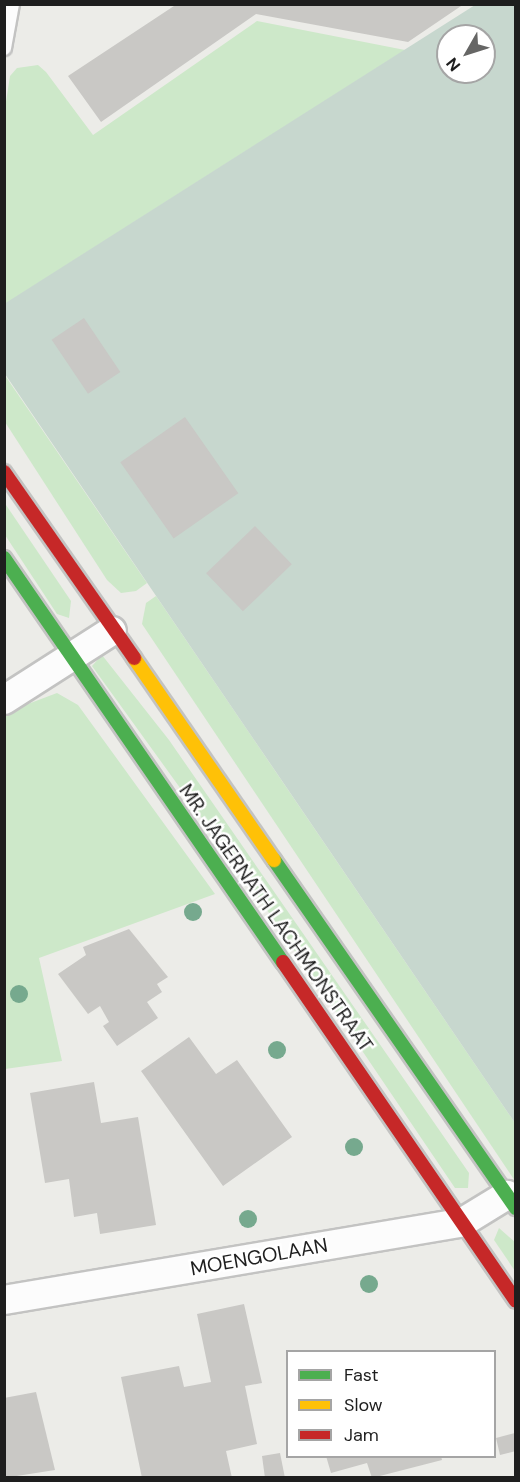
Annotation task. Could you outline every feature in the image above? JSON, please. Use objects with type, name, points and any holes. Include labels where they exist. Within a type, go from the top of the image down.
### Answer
[{"type":"main road","name":"MR. JAGERNATH LACHMONSTRAAT","points":[[4,472],[112,631],[511,1202]]},
{"type":"main road","name":"MR. JAGERNATH LACHMONSTRAAT","points":[[4,558],[464,1222],[516,1301]]},
{"type":"street","points":[[4,700],[112,631]]},
{"type":"street","name":"MOENGOLAAN","points":[[4,1300],[464,1222],[511,1202]]},
{"type":"lane","points":[[4,48],[14,6]]},
{"type":"green space","points":[[257,21],[405,50],[5,304],[5,108],[10,76],[17,68],[38,65],[46,72],[93,135]]},
{"type":"green space","points":[[4,374],[147,583],[136,591],[121,593],[107,580],[5,422]]},
{"type":"green space","points":[[4,502],[71,601],[69,618],[57,614],[5,535]]},
{"type":"green space","points":[[156,596],[515,1123],[515,1181],[142,624],[146,603]]},
{"type":"green space","points":[[102,655],[169,740],[469,1173],[468,1188],[455,1188],[248,882],[92,666]]},
{"type":"green space","points":[[57,693],[78,705],[215,894],[39,958],[62,1061],[5,1069],[4,713]]},
{"type":"green space","points":[[499,1228],[515,1242],[515,1271],[494,1240]]},
{"type":"shaded area","points":[[475,5],[515,5],[515,1123],[5,374],[4,304],[436,30],[436,84],[496,84],[496,24],[445,24]]},
{"type":"building","points":[[177,4],[464,4],[408,42],[256,14],[101,122],[68,76]]},
{"type":"building","points":[[84,318],[120,372],[88,394],[52,340]]},
{"type":"building","points":[[185,417],[238,493],[174,538],[120,462]]},
{"type":"building","points":[[255,526],[292,564],[243,611],[206,573]]},
{"type":"building","points":[[129,929],[168,977],[157,984],[162,992],[147,1002],[158,1018],[117,1046],[103,1026],[109,1022],[100,1006],[88,1014],[58,974],[86,955],[83,947]]},
{"type":"building","points":[[189,1037],[216,1074],[237,1060],[292,1137],[223,1186],[141,1071]]},
{"type":"building","points":[[94,1082],[101,1123],[138,1117],[156,1225],[100,1234],[97,1213],[74,1217],[69,1179],[45,1183],[30,1093]]},
{"type":"building","points":[[244,1304],[262,1383],[245,1386],[257,1444],[226,1451],[232,1478],[142,1478],[121,1377],[179,1366],[184,1387],[211,1382],[197,1314]]},
{"type":"building","points":[[36,1392],[55,1470],[4,1478],[4,1398]]},
{"type":"building","points":[[515,1433],[516,1451],[500,1455],[496,1438]]},
{"type":"building","points":[[280,1453],[285,1478],[265,1478],[262,1456]]},
{"type":"building","points":[[327,1458],[442,1458],[442,1460],[372,1478],[367,1463],[331,1473]]},
{"type":"traffic: fast","points":[[4,558],[283,962]]},
{"type":"traffic: fast","points":[[274,860],[516,1208]]},
{"type":"traffic: slow","points":[[134,658],[274,860]]},
{"type":"traffic: jam","points":[[4,472],[134,658]]},
{"type":"traffic: jam","points":[[283,962],[516,1301]]}]
